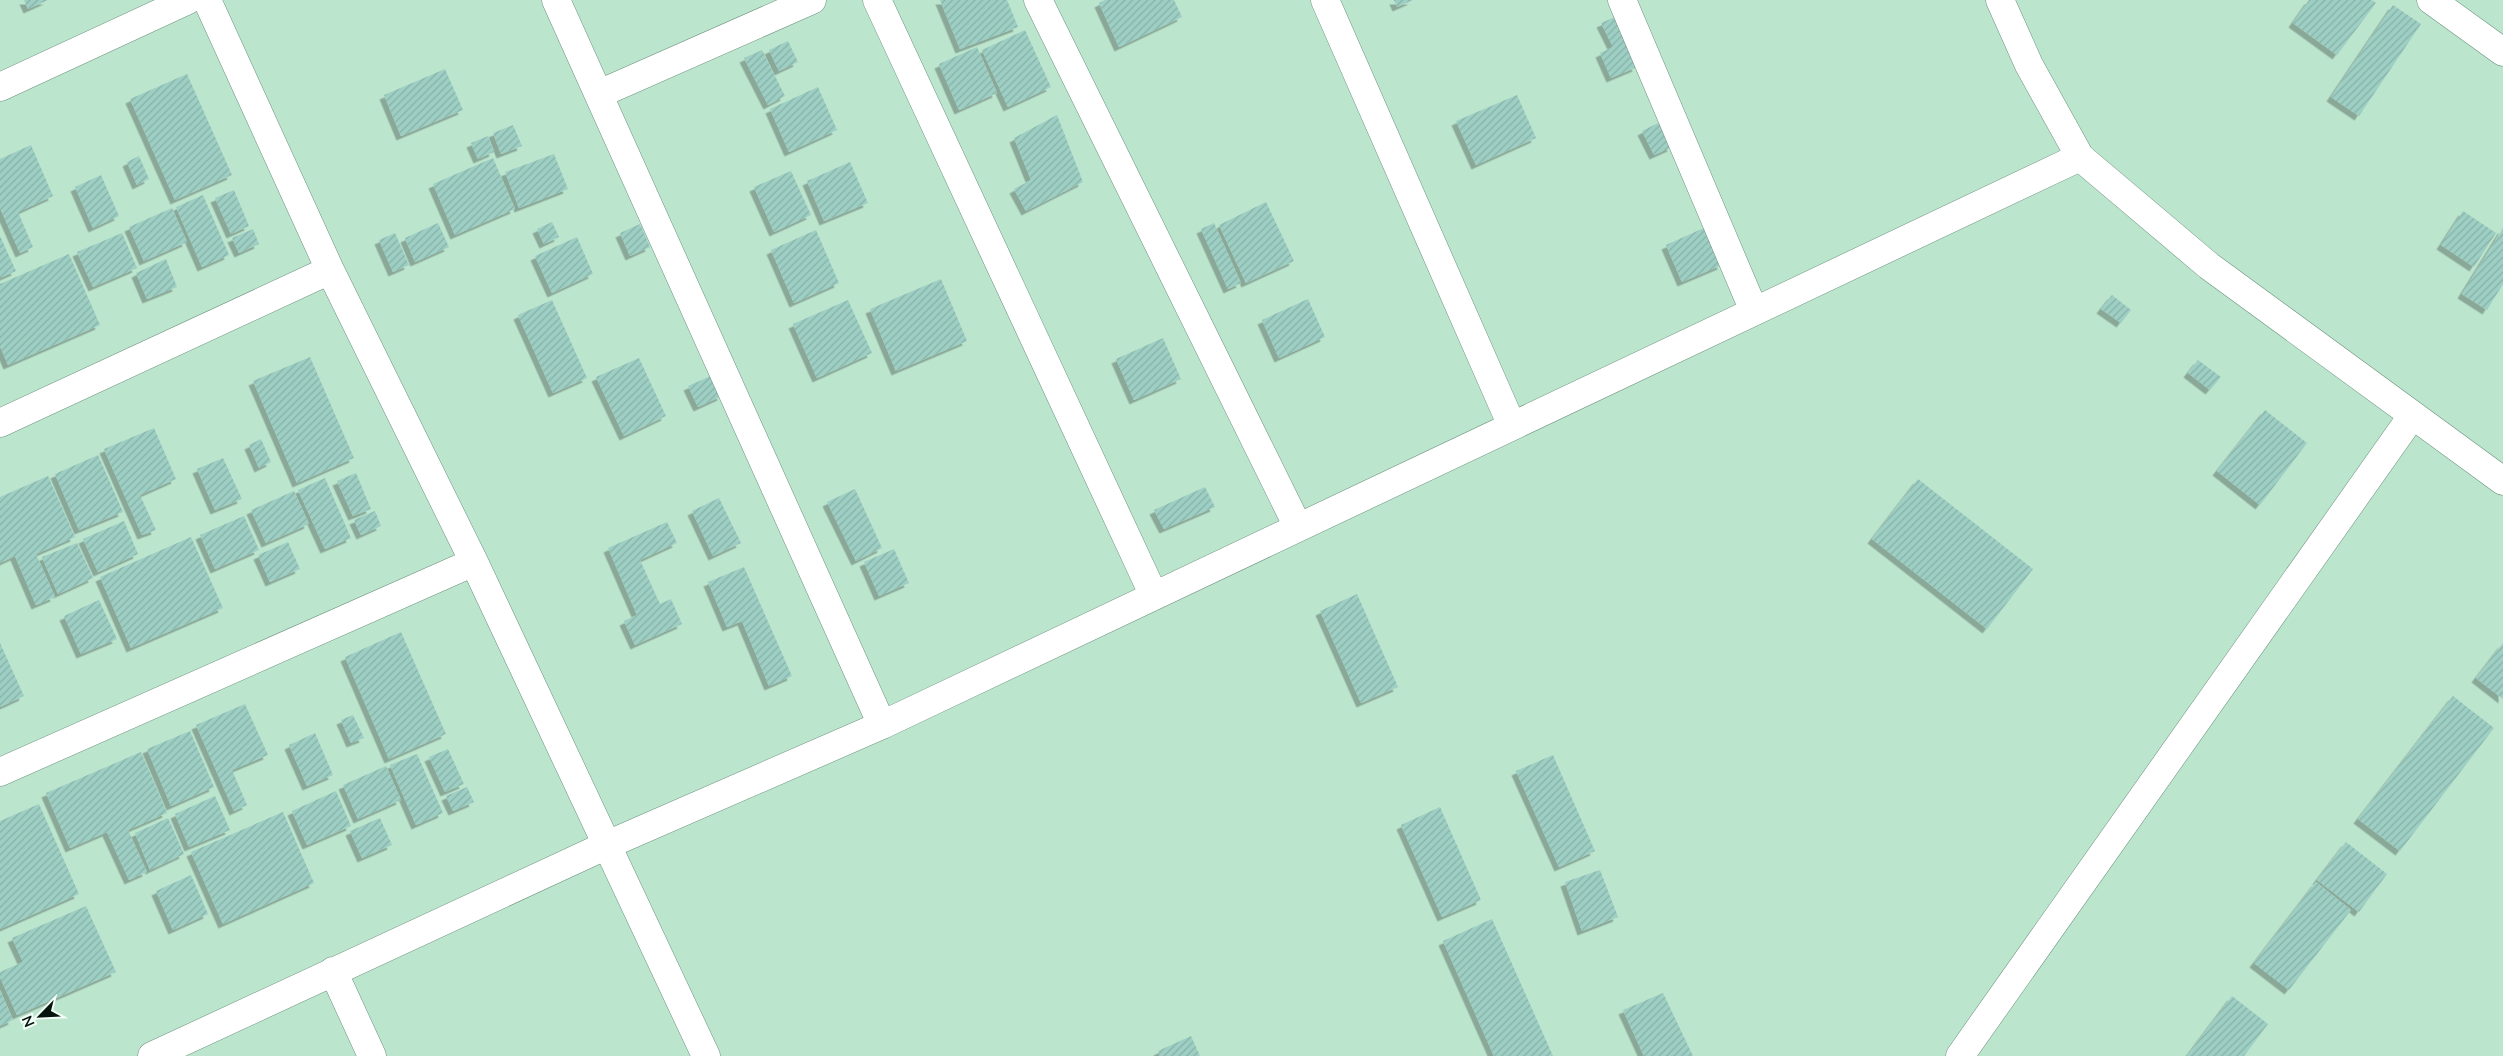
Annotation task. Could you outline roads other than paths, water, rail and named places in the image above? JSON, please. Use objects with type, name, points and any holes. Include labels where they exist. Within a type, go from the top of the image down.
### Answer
[{"type":"street","points":[[0,88],[188,0]]},
{"type":"street","points":[[207,0],[330,270],[474,562],[706,1056]]},
{"type":"street","points":[[556,0],[882,725]]},
{"type":"street","points":[[599,94],[812,0]]},
{"type":"street","points":[[877,0],[1154,596]]},
{"type":"street","points":[[1038,0],[1298,527]]},
{"type":"street","points":[[1325,0],[1512,426]]},
{"type":"street","points":[[1622,0],[1754,311]]},
{"type":"street","points":[[2000,0],[2029,65],[2080,157],[2209,266],[2503,481]]},
{"type":"street","points":[[2431,0],[2503,52]]},
{"type":"street","points":[[152,1056],[607,845],[882,725],[2080,157]]},
{"type":"street","points":[[0,424],[330,270]]},
{"type":"street","points":[[1960,1056],[2412,416]]},
{"type":"street","points":[[0,772],[474,562]]},
{"type":"street","points":[[333,971],[372,1056]]}]
